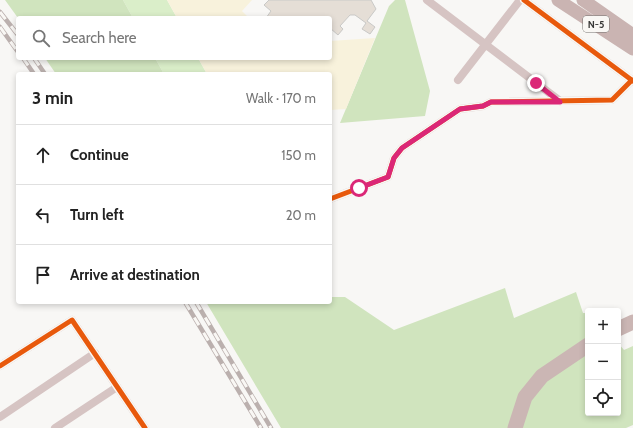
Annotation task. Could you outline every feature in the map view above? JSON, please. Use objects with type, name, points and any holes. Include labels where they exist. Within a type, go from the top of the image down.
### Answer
[{"type":"highway","name":"N-5","points":[[558,0],[633,49]]},
{"type":"highway","name":"N-5","points":[[583,0],[633,35]]},
{"type":"highway","points":[[621,328],[633,322]]},
{"type":"highway","points":[[515,428],[525,397],[542,376],[585,347]]},
{"type":"street","points":[[426,0],[486,44],[560,102]]},
{"type":"street","points":[[458,80],[520,0]]},
{"type":"street","points":[[332,198],[388,177],[394,158],[402,148],[460,109],[483,106],[491,102],[612,100],[632,80],[524,0]]},
{"type":"street","points":[[0,366],[72,320],[145,428]]},
{"type":"street","points":[[0,417],[94,353]]},
{"type":"street","points":[[61,426],[117,387]]},
{"type":"green space","points":[[5,0],[123,0],[132,16],[17,16]]},
{"type":"green space","points":[[123,0],[167,0],[176,16],[132,16]]},
{"type":"green space","points":[[395,0],[405,0],[430,91],[425,116],[340,123],[389,6]]},
{"type":"green space","points":[[46,60],[156,60],[163,72],[55,72]]},
{"type":"green space","points":[[156,60],[199,60],[206,72],[163,72]]},
{"type":"green space","points":[[505,288],[514,318],[576,292],[583,313],[585,313],[585,416],[621,416],[621,346],[624,350],[633,346],[633,425],[626,428],[281,428],[207,304],[332,304],[332,297],[345,297],[394,330]]},
{"type":"sand","points":[[167,0],[252,0],[242,11],[247,16],[176,16]]},
{"type":"sand","points":[[375,38],[346,109],[332,110],[332,72],[206,72],[199,60],[332,60],[332,41]]},
{"type":"building","points":[[269,0],[371,0],[376,9],[367,21],[375,27],[370,34],[362,29],[366,23],[355,15],[350,15],[340,26],[343,29],[338,35],[332,30],[332,16],[267,16],[271,11],[264,5]]},
{"type":"railway","points":[[0,12],[16,32]]},
{"type":"railway","points":[[0,27],[16,49]]},
{"type":"railway","points":[[24,60],[33,72]]},
{"type":"railway","points":[[35,60],[44,72]]},
{"type":"railway","points":[[186,304],[261,428]]},
{"type":"railway","points":[[197,304],[271,428]]},
{"type":"cycle path","points":[[524,0],[633,81]]},
{"type":"cycle path","points":[[332,198],[388,177],[394,158],[402,148],[460,109],[483,106],[491,102],[612,100],[632,80]]},
{"type":"cycle path","points":[[0,366],[72,320],[145,428]]},
{"type":"route","points":[[359,188],[388,177],[394,158],[402,148],[460,109],[483,106],[491,102],[560,102],[536,83]]}]
